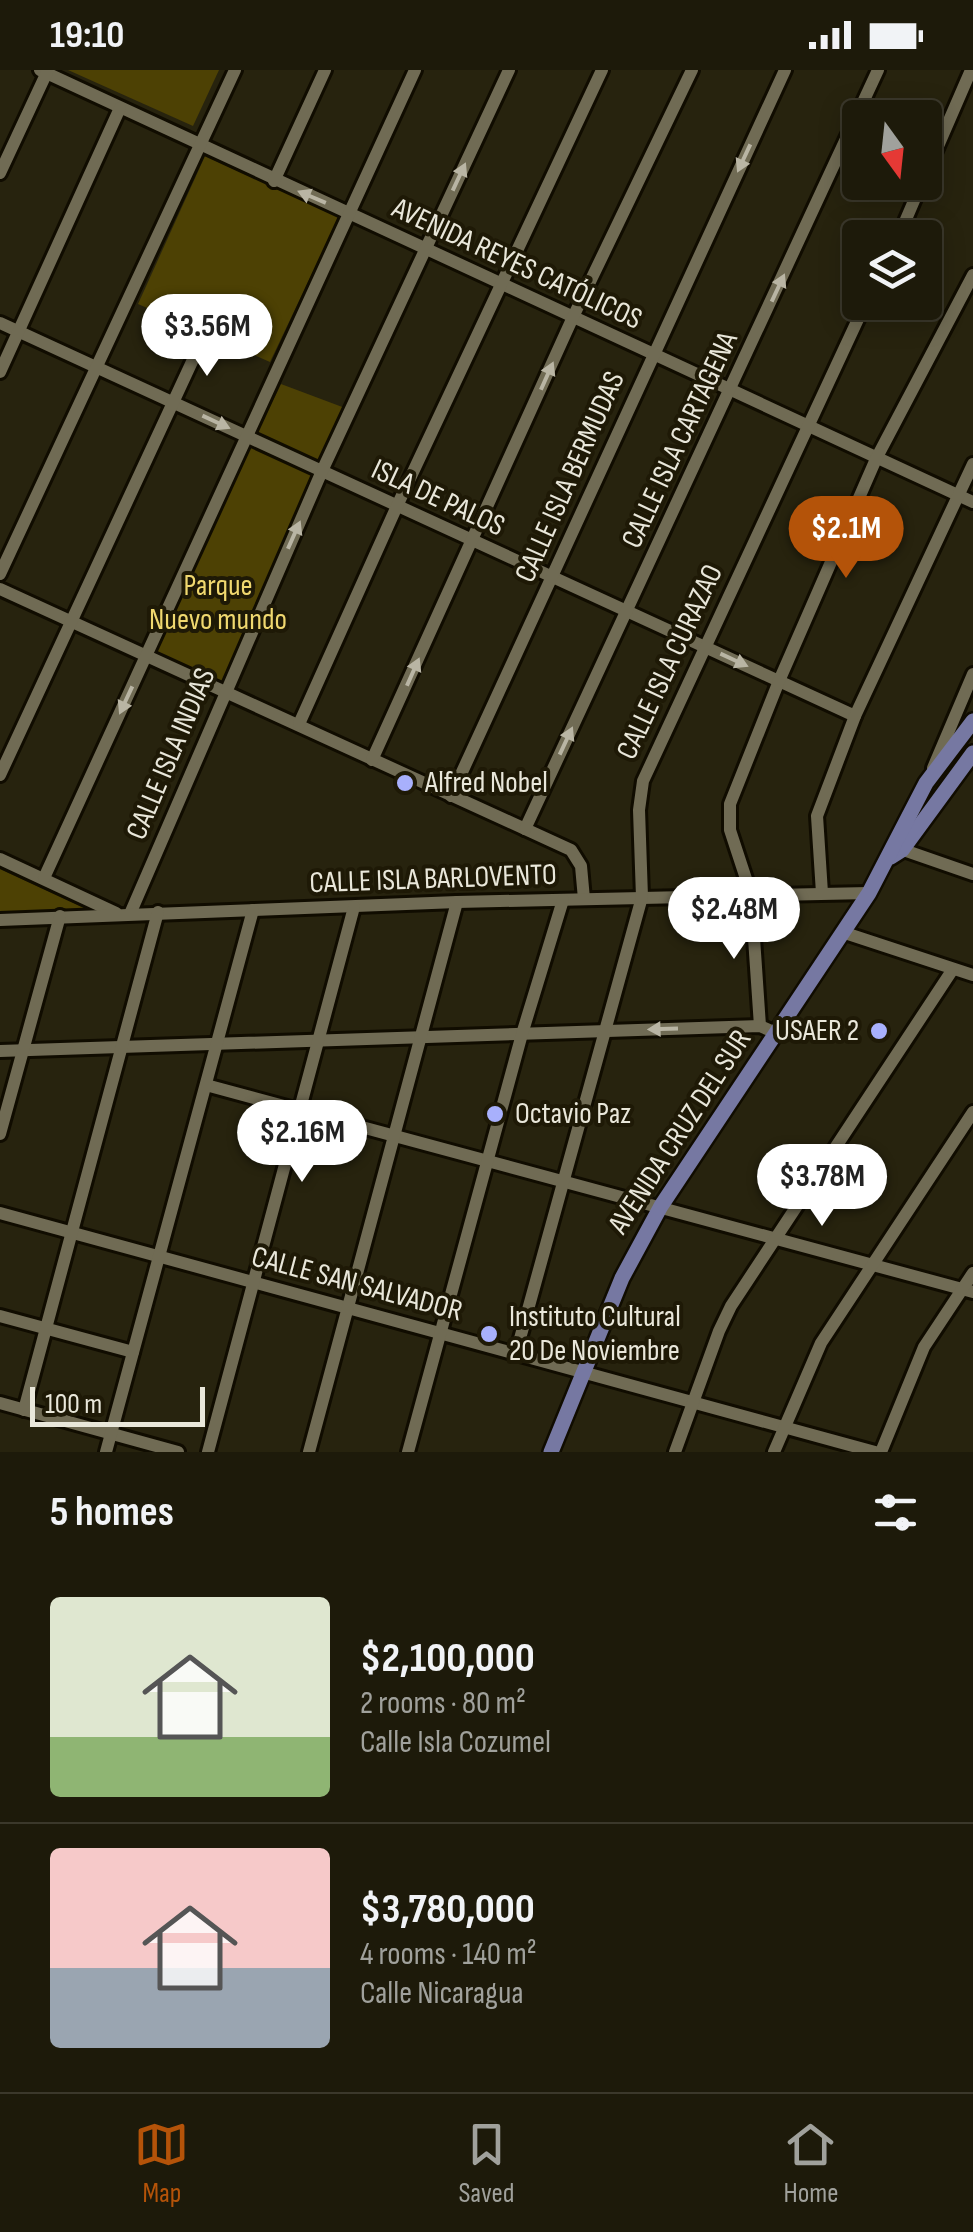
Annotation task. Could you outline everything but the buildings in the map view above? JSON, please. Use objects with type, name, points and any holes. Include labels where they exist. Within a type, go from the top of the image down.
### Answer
[{"type":"main road","name":"AVENIDA CRUZ DEL SUR","points":[[552,1452],[627,1266],[661,1206],[869,893],[894,852],[926,783],[973,721]]},
{"type":"main road","name":"AVENIDA CRUZ DEL SUR","points":[[894,852],[973,752]]},
{"type":"street","points":[[0,574],[235,70]]},
{"type":"street","points":[[274,181],[325,70]]},
{"type":"street","points":[[44,878],[415,70]]},
{"type":"street","name":"CALLE ISLA INDIAS","points":[[123,914],[509,70]]},
{"type":"street","points":[[299,724],[602,70]]},
{"type":"street","points":[[372,760],[573,318],[692,70]]},
{"type":"street","name":"CALLE ISLA BERMUDAS","points":[[451,796],[786,70]]},
{"type":"street","name":"CALLE ISLA CARTAGENA","points":[[525,830],[878,70]]},
{"type":"street","points":[[942,137],[971,70]]},
{"type":"street","points":[[0,173],[45,71]]},
{"type":"street","name":"AVENIDA REYES CATÓLICOS","points":[[45,71],[274,181],[973,502]]},
{"type":"street","points":[[0,372],[120,108]]},
{"type":"street","points":[[760,1026],[751,894],[730,830],[729,811],[779,682],[876,459],[973,275]]},
{"type":"street","name":"CALLE ISLA CURAZAO","points":[[516,1352],[642,898],[638,810],[643,781],[857,320]]},
{"type":"street","name":"ISLA DE PALOS","points":[[0,323],[855,716]]},
{"type":"street","points":[[0,776],[203,338]]},
{"type":"street","points":[[822,892],[817,816],[855,716],[973,464]]},
{"type":"street","points":[[0,589],[575,853],[581,866],[584,899]]},
{"type":"street","points":[[926,783],[973,674]]},
{"type":"street","points":[[894,852],[973,874]]},
{"type":"street","points":[[0,859],[123,914]]},
{"type":"street","name":"CALLE ISLA BARLOVENTO","points":[[0,920],[458,902],[869,893]]},
{"type":"street","points":[[408,1452],[522,1034],[563,900]]},
{"type":"street","points":[[309,1452],[458,902]]},
{"type":"street","points":[[208,1452],[354,907]]},
{"type":"street","points":[[106,1452],[253,910]]},
{"type":"street","points":[[24,1410],[158,912]]},
{"type":"street","points":[[0,1134],[60,916]]},
{"type":"street","points":[[842,932],[973,975]]},
{"type":"street","points":[[675,1452],[725,1316],[953,969]]},
{"type":"street","points":[[0,1051],[760,1026],[776,1034]]},
{"type":"street","points":[[206,1084],[968,1291]]},
{"type":"street","points":[[774,1452],[816,1351],[973,1112]]},
{"type":"street","name":"CALLE SAN SALVADOR","points":[[0,1214],[878,1452]]},
{"type":"street","points":[[878,1452],[924,1347],[968,1291],[973,1272]]},
{"type":"street","points":[[0,1316],[132,1352]]},
{"type":"street","points":[[0,1403],[178,1452]]},
{"type":"green space","points":[[68,70],[219,70],[193,126]]},
{"type":"green space","points":[[205,156],[339,217],[270,362],[138,304]]},
{"type":"green space","points":[[281,384],[345,408],[320,463],[257,433]]},
{"type":"green space","name":"Parque Nuevo mundo","points":[[250,446],[313,475],[222,683],[155,654]]},
{"type":"green space","points":[[0,869],[87,909],[0,913]]},
{"type":"place","name":"Alfred Nobel","points":[[405,783]]},
{"type":"place","name":"USAER 2","points":[[879,1031]]},
{"type":"place","name":"Octavio Paz","points":[[495,1114]]},
{"type":"place","name":"Instituto Cultural 20 De Noviembre","points":[[489,1334]]}]
